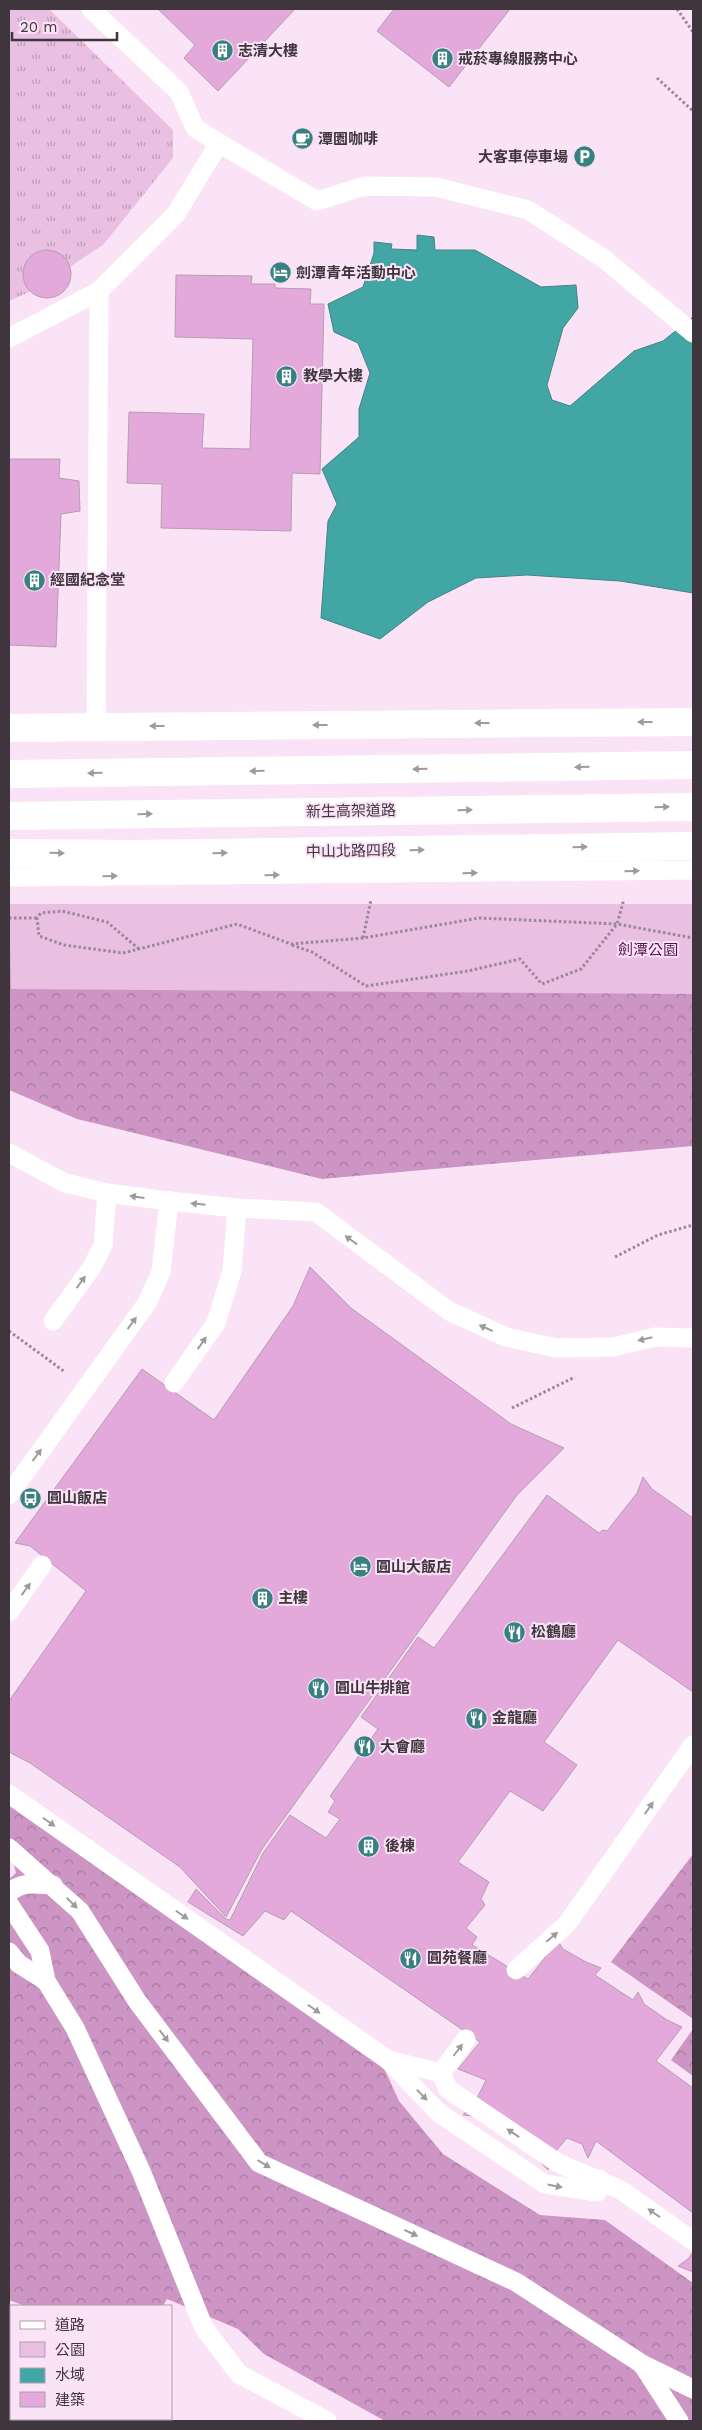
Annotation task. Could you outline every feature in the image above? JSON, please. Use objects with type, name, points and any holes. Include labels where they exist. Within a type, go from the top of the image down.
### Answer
[{"type":"main road","points":[[9,728],[693,722]]},
{"type":"main road","points":[[9,774],[693,765]]},
{"type":"main road","name":"新生高架道路","points":[[9,816],[693,807]]},
{"type":"main road","name":"中山北路四段","points":[[9,853],[133,854],[693,846]]},
{"type":"lane","points":[[91,9],[179,92],[195,128],[317,201],[365,186],[436,187],[528,210],[603,258],[693,332]]},
{"type":"lane","points":[[9,338],[99,291],[176,214],[219,143]]},
{"type":"lane","points":[[96,726],[99,291]]},
{"type":"lane","name":"中山北路四段","points":[[9,878],[693,870]]},
{"type":"lane","points":[[9,1153],[65,1183],[107,1193],[237,1208],[316,1212],[449,1311],[506,1337],[556,1348],[614,1347],[655,1337],[693,1338]]},
{"type":"lane","points":[[53,1322],[92,1267],[103,1245],[107,1193]]},
{"type":"lane","points":[[9,1495],[147,1303],[161,1272],[169,1201]]},
{"type":"lane","points":[[174,1383],[216,1323],[232,1271],[237,1208]]},
{"type":"lane","points":[[9,1612],[42,1565]]},
{"type":"lane","points":[[516,1970],[567,1924],[693,1745]]},
{"type":"lane","points":[[9,1794],[388,2060],[440,2113],[545,2184],[597,2192],[601,2187],[599,2179]]},
{"type":"lane","points":[[9,1848],[53,1885],[80,1911],[138,2001],[259,2163],[516,2282],[642,2364],[693,2389]]},
{"type":"lane","points":[[9,1893],[15,1887],[29,1884],[53,1885]]},
{"type":"lane","points":[[9,1904],[40,1951],[46,1981],[75,2028],[141,2171],[204,2328],[239,2374],[327,2421]]},
{"type":"lane","points":[[9,1952],[19,1964],[46,1981]]},
{"type":"lane","points":[[441,2072],[466,2039]]},
{"type":"lane","points":[[388,2060],[441,2072]]},
{"type":"lane","points":[[441,2072],[448,2089],[558,2163],[621,2190],[693,2241]]},
{"type":"lane","points":[[642,2364],[679,2421]]},
{"type":"path","points":[[677,9],[693,32]]},
{"type":"path","points":[[656,78],[693,111]]},
{"type":"path","points":[[139,949],[107,922],[62,911],[41,913],[37,918],[39,936],[64,945],[123,953],[139,949],[237,924],[312,952],[366,986],[468,971],[520,959],[542,984],[581,969],[617,924],[626,892]]},
{"type":"path","points":[[363,938],[368,911]]},
{"type":"path","points":[[9,918],[37,918]]},
{"type":"path","points":[[291,944],[363,938],[479,918],[617,924],[693,938]]},
{"type":"path","points":[[614,1257],[658,1235],[693,1225]]},
{"type":"path","points":[[9,1331],[86,1387]]},
{"type":"green space","points":[[9,9],[49,9],[173,130],[173,158],[103,245],[36,289],[9,301]]},
{"type":"green space","name":"劍潭公園","points":[[9,904],[693,904],[693,994],[11,989]]},
{"type":"green space","points":[[9,907],[693,922],[693,1146],[322,1179],[77,1119],[9,1090]]},
{"type":"green space","points":[[9,1804],[378,2055],[399,2101],[443,2154],[540,2215],[605,2220],[693,2283],[693,2421],[385,2421],[264,2354],[238,2329],[167,2299],[164,2305],[22,2305],[9,2300],[9,1879],[16,1873],[9,1845]]},
{"type":"green space","points":[[693,1854],[693,2019],[611,1962]]},
{"type":"green space","points":[[693,2029],[693,2076],[671,2060]]},
{"type":"water","points":[[417,235],[434,237],[435,250],[475,250],[541,287],[576,285],[578,308],[563,328],[547,385],[552,400],[570,406],[634,351],[663,341],[693,317],[693,593],[620,581],[527,575],[476,578],[428,602],[380,639],[321,618],[328,521],[337,504],[322,469],[359,437],[359,409],[370,373],[358,343],[334,332],[328,304],[363,287],[374,253],[374,242],[392,244],[391,249],[417,250]]},
{"type":"building","name":"志清大樓","points":[[158,9],[295,9],[218,91],[184,58],[195,45]]},
{"type":"building","name":"戒菸專線服務中心","points":[[394,9],[510,9],[449,87],[377,31]]},
{"type":"building","points":[[47,250],[56,252],[64,257],[69,265],[71,274],[69,283],[64,291],[56,296],[47,298],[38,296],[30,291],[25,283],[23,274],[25,265],[30,257],[38,252]]},
{"type":"building","name":"教學大樓","points":[[176,275],[252,276],[251,284],[275,284],[275,288],[311,289],[310,304],[324,304],[320,474],[292,473],[291,531],[161,528],[162,484],[127,483],[129,412],[204,414],[202,448],[250,449],[253,339],[175,337]]},
{"type":"building","name":"經國紀念堂","points":[[9,459],[60,459],[59,478],[79,481],[80,511],[61,514],[56,647],[9,645]]},
{"type":"building","name":"主樓","points":[[310,1267],[351,1308],[511,1424],[564,1448],[517,1495],[262,1849],[226,1917],[180,1867],[30,1763],[9,1752],[9,1701],[86,1591],[30,1546],[15,1543],[142,1369],[214,1420],[293,1306]]},
{"type":"building","name":"後棟","points":[[643,1477],[652,1489],[693,1518],[693,1692],[618,1640],[544,1742],[577,1765],[543,1811],[510,1791],[458,1862],[489,1882],[481,1899],[485,1905],[466,1928],[477,1937],[472,1945],[528,1979],[544,1959],[552,1932],[563,1949],[601,1968],[595,1975],[633,2000],[638,1992],[644,2004],[667,2020],[682,2027],[656,2061],[693,2088],[693,2213],[596,2141],[588,2158],[582,2144],[567,2138],[556,2151],[548,2170],[538,2160],[472,2116],[463,2115],[476,2100],[486,2080],[458,2069],[480,2042],[291,1911],[284,1920],[265,1911],[243,1936],[188,1902],[196,1889],[226,1919],[230,1920],[263,1853],[290,1815],[326,1838],[340,1819],[328,1812],[335,1801],[330,1796],[378,1729],[361,1717],[418,1637],[434,1648],[547,1495],[599,1533],[603,1530],[607,1531],[637,1493]]},
{"type":"building","points":[[693,2252],[693,2272],[678,2266],[688,2259]]},
{"type":"building","points":[[9,2309],[10,2420],[112,2420],[9,2421]]},
{"type":"place","name":"志清大樓","points":[[222,51]]},
{"type":"place","name":"戒菸專線服務中心","points":[[442,59]]},
{"type":"place","name":"潭園咖啡","points":[[302,139]]},
{"type":"place","name":"大客車停車場","points":[[584,157]]},
{"type":"place","name":"劍潭青年活動中心","points":[[280,273]]},
{"type":"place","name":"教學大樓","points":[[287,376]]},
{"type":"place","name":"經國紀念堂","points":[[34,580]]},
{"type":"place","name":"圓山飯店","points":[[31,1498]]},
{"type":"place","name":"圓山大飯店","points":[[360,1567]]},
{"type":"place","name":"主樓","points":[[262,1598]]},
{"type":"place","name":"松鶴廳","points":[[515,1632]]},
{"type":"place","name":"圓山牛排館","points":[[319,1688]]},
{"type":"place","name":"金龍廳","points":[[476,1718]]},
{"type":"place","name":"大會廳","points":[[364,1747]]},
{"type":"place","name":"後棟","points":[[369,1846]]},
{"type":"place","name":"圓苑餐廳","points":[[411,1958]]}]
